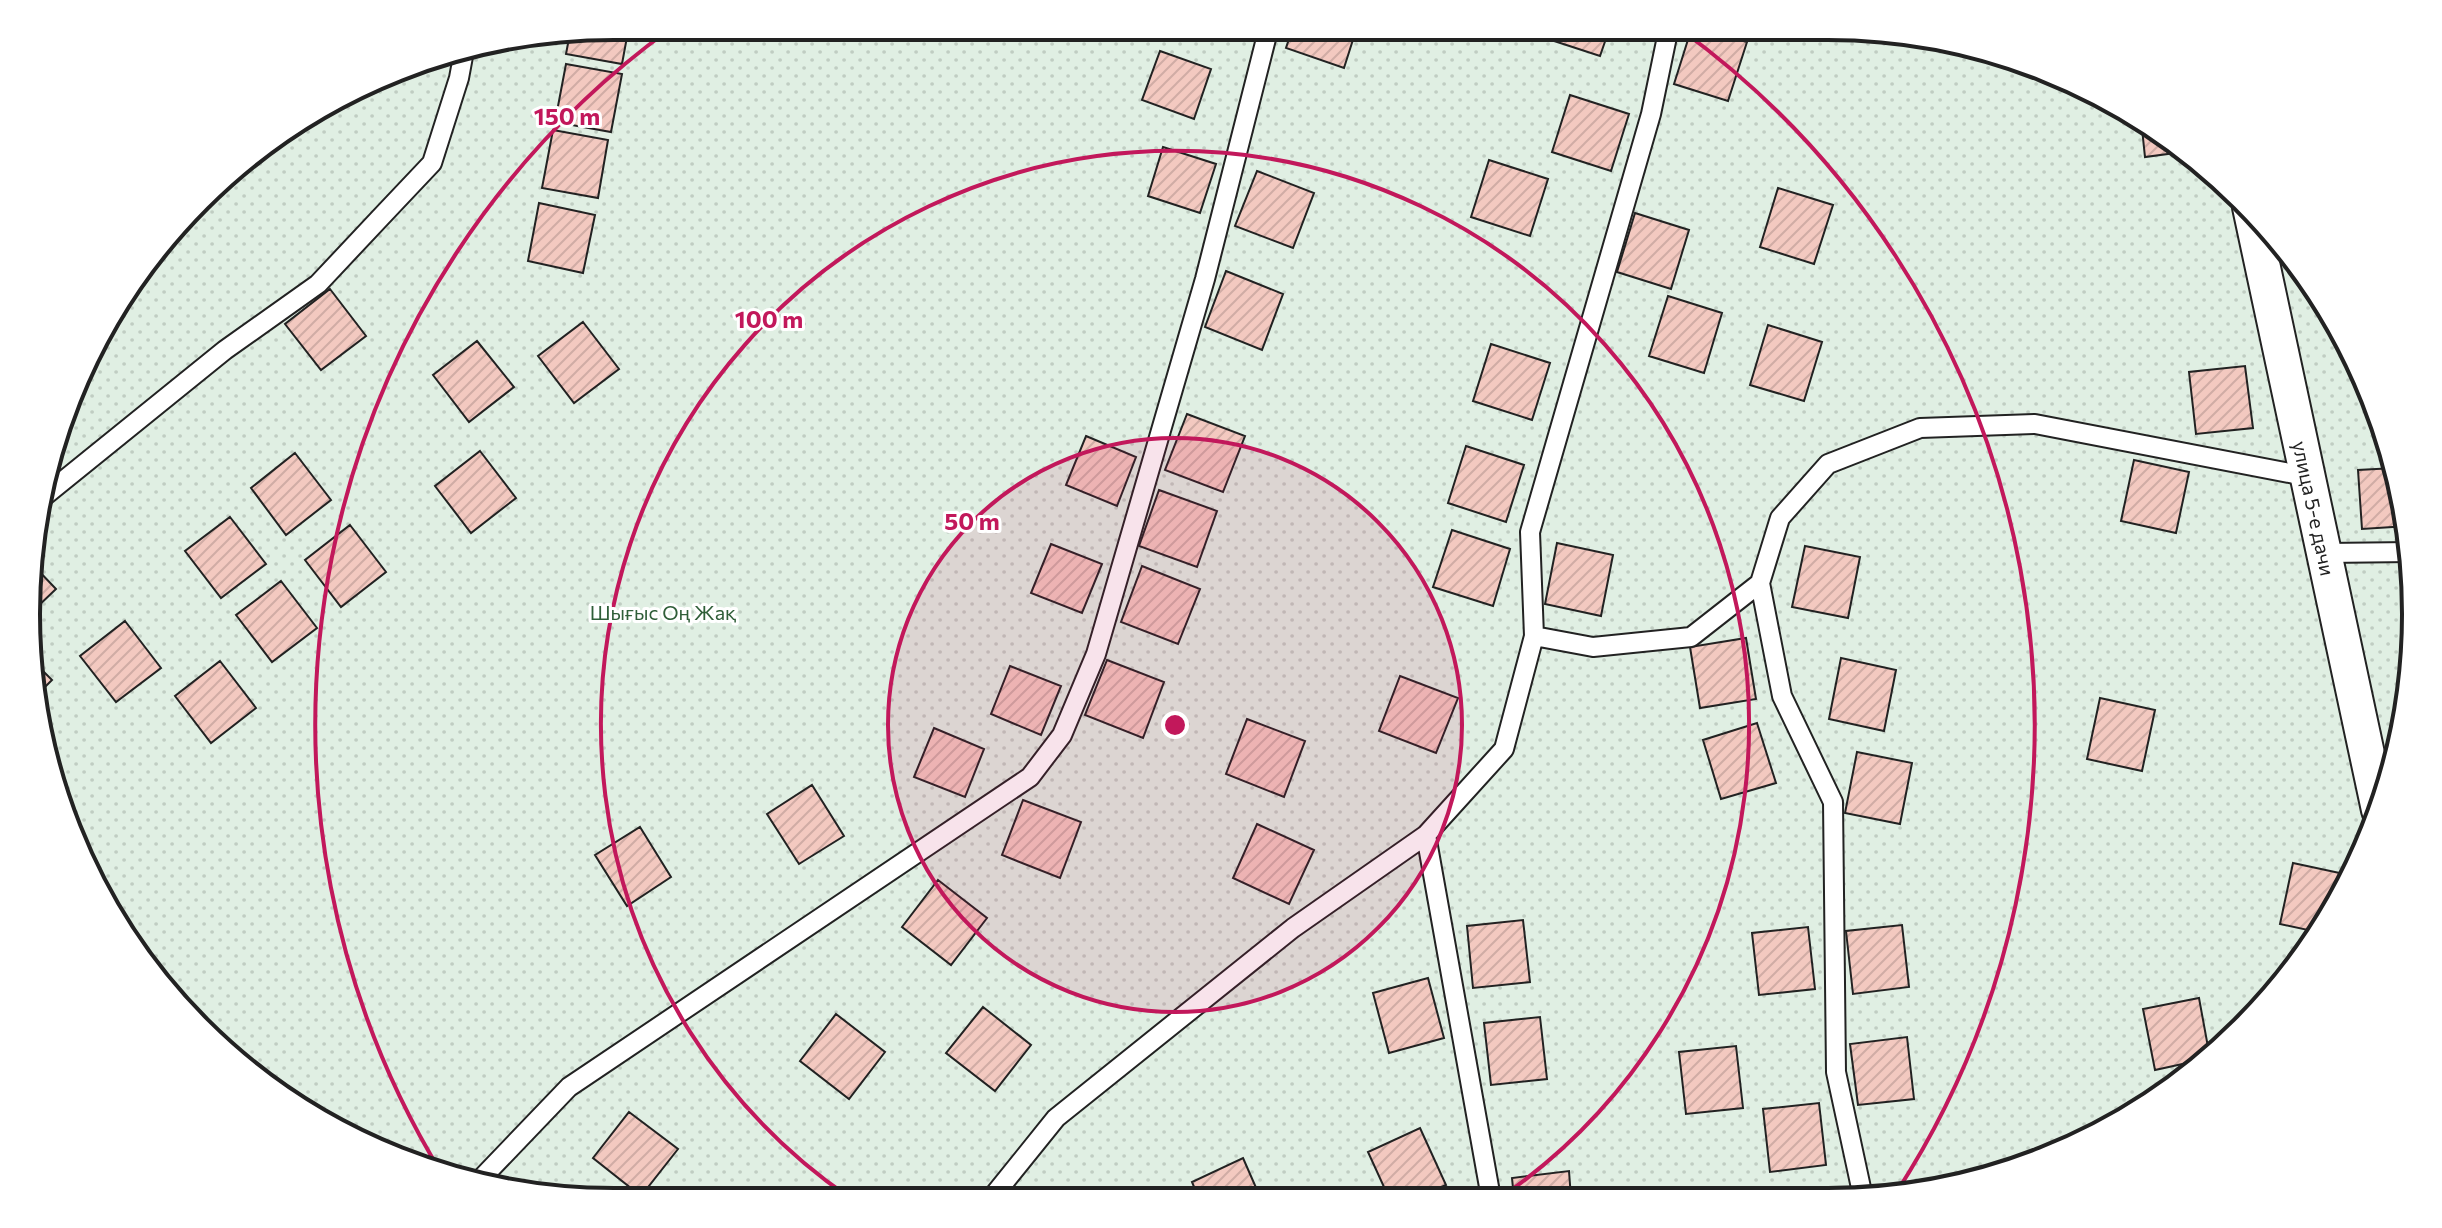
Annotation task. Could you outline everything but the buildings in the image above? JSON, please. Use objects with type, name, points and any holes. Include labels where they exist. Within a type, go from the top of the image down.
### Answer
[{"type":"street","name":"улица 5-е дачи","points":[[2255,231],[2375,789]]},
{"type":"lane","points":[[486,1173],[569,1087],[1030,777],[1062,735],[1105,624],[1205,279],[1266,40]]},
{"type":"lane","points":[[1000,1188],[1056,1118],[1293,928],[1426,835],[1504,749],[1534,636],[1530,532],[1651,114],[1666,40]]},
{"type":"lane","points":[[54,488],[225,350],[318,284],[432,163],[462,61]]},
{"type":"lane","points":[[1861,1187],[1836,1072],[1833,802],[1782,696],[1760,583],[1780,518],[1828,464],[1920,428],[2035,424],[2310,477]]},
{"type":"lane","points":[[2326,553],[2398,552]]},
{"type":"lane","points":[[1534,636],[1593,647],[1691,637],[1760,583]]},
{"type":"lane","points":[[1426,835],[1489,1188]]},
{"type":"green space","name":"Шығыс Оң Жақ","points":[[576,41],[1866,41],[1940,51],[1977,60],[2013,70],[2082,99],[2147,137],[2177,159],[2206,182],[2260,236],[2325,327],[2343,360],[2372,429],[2397,539],[2401,576],[2401,652],[2391,726],[2382,763],[2372,799],[2343,868],[2305,933],[2260,992],[2206,1046],[2147,1091],[2082,1129],[2013,1158],[1903,1183],[1828,1188],[576,1187],[502,1177],[465,1168],[429,1158],[360,1129],[295,1091],[236,1046],[208,1020],[182,992],[137,933],[99,868],[70,799],[45,689],[41,652],[41,576],[51,502],[70,429],[99,360],[117,327],[182,236],[236,182],[327,117],[394,84],[429,70],[502,51]]}]
